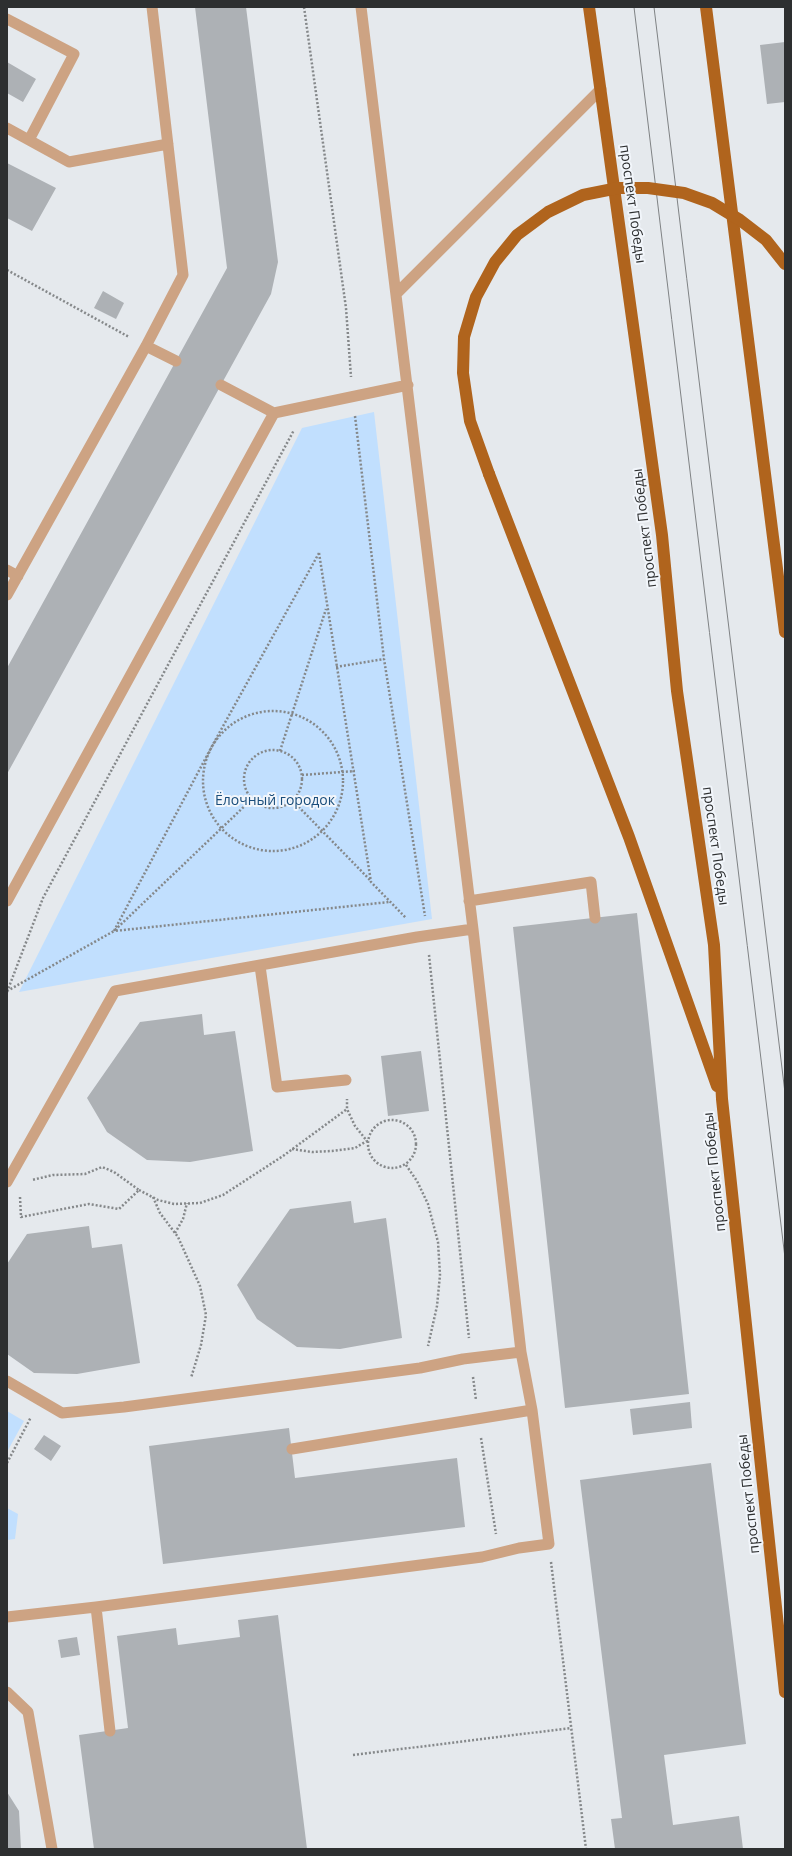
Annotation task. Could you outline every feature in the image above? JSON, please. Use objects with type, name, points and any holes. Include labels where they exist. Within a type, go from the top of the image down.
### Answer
[{"type":"main road","name":"проспект Победы","points":[[589,7],[662,535],[678,691],[714,945],[722,1099],[785,1692]]},
{"type":"main road","points":[[706,7],[785,632]]},
{"type":"main road","points":[[722,1099],[629,837],[470,421],[463,373],[464,337],[476,297],[495,262],[517,235],[548,212],[583,195],[618,188],[648,188],[684,193],[712,203],[740,220],[766,240],[785,264]]},
{"type":"lane","points":[[7,596],[146,346],[183,276],[152,7]]},
{"type":"lane","points":[[7,1617],[96,1607],[482,1557],[519,1548],[549,1544],[532,1410],[521,1352],[473,929],[361,7]]},
{"type":"lane","points":[[7,19],[74,54],[29,140]]},
{"type":"lane","points":[[396,294],[601,89]]},
{"type":"lane","points":[[7,128],[68,162],[168,144]]},
{"type":"lane","points":[[146,346],[176,361]]},
{"type":"lane","points":[[221,385],[274,413],[408,385]]},
{"type":"lane","points":[[7,901],[274,413]]},
{"type":"lane","points":[[7,570],[18,576]]},
{"type":"lane","points":[[469,901],[591,882],[595,918]]},
{"type":"lane","points":[[10,1178],[115,991],[473,929]]},
{"type":"lane","points":[[260,966],[277,1087],[346,1080]]},
{"type":"lane","points":[[7,1381],[62,1413],[124,1407],[420,1368],[471,1357],[521,1352]]},
{"type":"lane","points":[[292,1449],[532,1410]]},
{"type":"lane","points":[[96,1607],[110,1731]]},
{"type":"lane","points":[[7,1692],[28,1712],[52,1849]]},
{"type":"path","points":[[304,7],[346,308],[353,397],[384,659],[425,916],[478,1419],[496,1534],[519,1548]]},
{"type":"path","points":[[7,270],[146,346]]},
{"type":"path","points":[[7,991],[43,898],[306,406]]},
{"type":"path","points":[[114,931],[319,553],[326,608],[355,771],[372,882]]},
{"type":"path","points":[[280,751],[326,608]]},
{"type":"path","points":[[336,667],[384,659]]},
{"type":"path","points":[[266,711],[280,711],[292,713],[306,719],[327,736],[335,748],[342,771],[343,788],[335,814],[322,831],[306,843],[293,848],[280,851],[266,851],[240,843],[221,828],[211,814],[206,801],[203,788],[203,774],[206,760],[212,748],[219,736],[229,727],[240,719],[253,714],[266,711]]},
{"type":"path","points":[[268,750],[280,751],[294,759],[302,775],[300,792],[293,801],[283,807],[272,808],[261,806],[252,799],[244,784],[246,767],[258,754],[268,750]]},
{"type":"path","points":[[302,775],[355,771]]},
{"type":"path","points":[[7,991],[114,931],[252,799]]},
{"type":"path","points":[[293,801],[372,882],[404,918],[411,917]]},
{"type":"path","points":[[114,931],[389,902]]},
{"type":"path","points":[[418,916],[425,916]]},
{"type":"path","points":[[292,1149],[312,1152],[355,1148],[367,1141],[373,1128],[385,1120],[399,1120],[411,1127],[417,1140],[415,1154],[406,1165],[393,1169],[379,1165],[370,1155],[367,1141],[355,1126],[347,1109],[346,1080]]},
{"type":"path","points":[[10,1178],[31,1180],[53,1176],[85,1174],[102,1166],[114,1172],[139,1190],[153,1197],[174,1204],[200,1203],[223,1195],[292,1149],[347,1109]]},
{"type":"path","points":[[406,1165],[417,1181],[428,1204],[438,1242],[440,1275],[430,1337],[420,1368]]},
{"type":"path","points":[[27,1186],[31,1180]]},
{"type":"path","points":[[23,1193],[19,1199],[21,1217],[89,1204],[119,1209],[139,1190]]},
{"type":"path","points":[[153,1197],[160,1213],[175,1233],[192,1266],[200,1286],[206,1316],[201,1345],[190,1381]]},
{"type":"path","points":[[175,1233],[183,1219],[187,1203]]},
{"type":"path","points":[[7,1463],[40,1400]]},
{"type":"path","points":[[549,1544],[586,1849]]},
{"type":"path","points":[[353,1755],[571,1728]]},
{"type":"green space","name":"Ёлочный городок","points":[[374,412],[432,919],[19,992],[302,428]]},
{"type":"green space","points":[[7,1411],[24,1421],[7,1452]]},
{"type":"green space","points":[[7,1508],[18,1514],[15,1539],[7,1540]]},
{"type":"building","points":[[195,7],[246,7],[278,262],[271,294],[7,774],[7,668],[227,268]]},
{"type":"building","points":[[785,42],[785,102],[767,104],[760,45]]},
{"type":"building","points":[[7,62],[36,79],[23,102],[7,93]]},
{"type":"building","points":[[7,163],[56,188],[32,231],[7,218]]},
{"type":"building","points":[[103,291],[124,303],[116,319],[94,308]]},
{"type":"building","points":[[637,913],[689,1394],[565,1408],[513,927]]},
{"type":"building","points":[[202,1014],[204,1035],[235,1031],[253,1151],[190,1162],[147,1160],[107,1132],[87,1098],[140,1022]]},
{"type":"building","points":[[421,1051],[429,1111],[388,1116],[381,1056]]},
{"type":"building","points":[[351,1201],[354,1223],[386,1218],[402,1338],[340,1349],[297,1347],[257,1319],[237,1285],[290,1209]]},
{"type":"building","points":[[89,1226],[92,1248],[122,1244],[140,1363],[77,1374],[34,1373],[7,1354],[7,1264],[27,1234]]},
{"type":"building","points":[[690,1402],[692,1428],[633,1435],[630,1409]]},
{"type":"building","points":[[289,1428],[295,1478],[457,1458],[465,1527],[163,1564],[149,1446]]},
{"type":"building","points":[[44,1435],[61,1446],[51,1461],[34,1449]]},
{"type":"building","points":[[711,1463],[746,1744],[664,1755],[673,1825],[739,1816],[743,1849],[615,1849],[611,1819],[622,1818],[580,1480]]},
{"type":"building","points":[[278,1615],[307,1849],[94,1849],[79,1735],[128,1728],[117,1636],[176,1628],[178,1645],[240,1637],[238,1620]]},
{"type":"building","points":[[77,1637],[80,1655],[61,1658],[58,1640]]},
{"type":"building","points":[[7,1792],[19,1811],[21,1849],[7,1849]]},
{"type":"tram line","points":[[634,7],[785,1258]]},
{"type":"tram line","points":[[654,7],[785,1093]]}]
